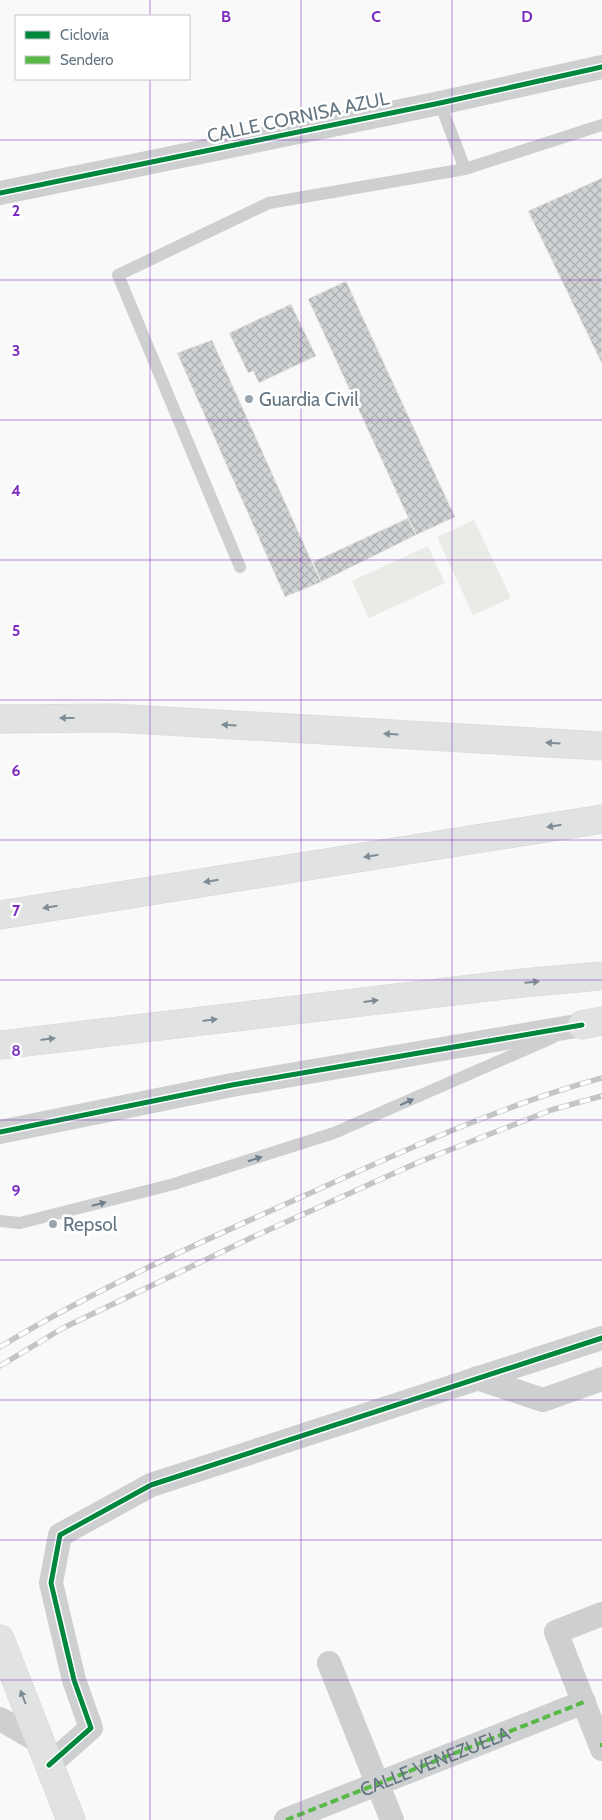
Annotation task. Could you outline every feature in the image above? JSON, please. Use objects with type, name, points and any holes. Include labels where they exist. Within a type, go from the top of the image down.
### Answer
[{"type":"main road","points":[[0,719],[113,718],[602,746]]},
{"type":"main road","points":[[0,915],[602,818]]},
{"type":"main road","points":[[0,1045],[522,983],[602,976]]},
{"type":"main road","points":[[0,1639],[71,1820]]},
{"type":"street","name":"CALLE CORNISA AZUL","points":[[0,193],[440,103],[602,66]]},
{"type":"street","points":[[0,1132],[232,1085],[592,1023]]},
{"type":"street","points":[[0,1719],[45,1754],[91,1728],[74,1680],[51,1583],[60,1535],[151,1485],[602,1338]]},
{"type":"street","points":[[477,1378],[542,1400],[602,1379]]},
{"type":"street","points":[[601,1746],[556,1632],[602,1614]]},
{"type":"street","points":[[329,1664],[392,1820]]},
{"type":"street","name":"CALLE VENEZUELA","points":[[286,1820],[584,1702]]},
{"type":"lane","points":[[440,103],[465,169]]},
{"type":"lane","points":[[240,567],[118,275],[269,203],[465,169],[602,125]]},
{"type":"lane","points":[[0,1221],[20,1223],[174,1184],[334,1133],[592,1023]]},
{"type":"shaded area","points":[[474,520],[511,598],[473,615],[437,537]]},
{"type":"shaded area","points":[[428,546],[445,583],[369,618],[352,581]]},
{"type":"building","points":[[602,178],[602,364],[528,211]]},
{"type":"building","points":[[346,281],[455,517],[416,535],[308,299]]},
{"type":"building","points":[[291,304],[316,356],[259,383],[253,371],[248,373],[229,333]]},
{"type":"building","points":[[212,340],[321,582],[285,597],[177,353]]},
{"type":"building","points":[[408,518],[416,535],[321,582],[313,562]]},
{"type":"railway","points":[[0,1347],[72,1306],[146,1268],[372,1165],[485,1117],[602,1078]]},
{"type":"railway","points":[[0,1366],[63,1328],[255,1236],[419,1162],[551,1110],[602,1096]]},
{"type":"marked path","points":[[286,1820],[584,1702]]},
{"type":"cycle path","points":[[0,193],[440,103],[602,67]]},
{"type":"cycle path","points":[[0,1132],[232,1085],[582,1025]]},
{"type":"cycle path","points":[[49,1765],[91,1728],[74,1680],[51,1583],[60,1535],[151,1485],[602,1338]]},
{"type":"place","name":"Guardia Civil","points":[[249,399]]},
{"type":"place","name":"Repsol","points":[[53,1224]]}]
